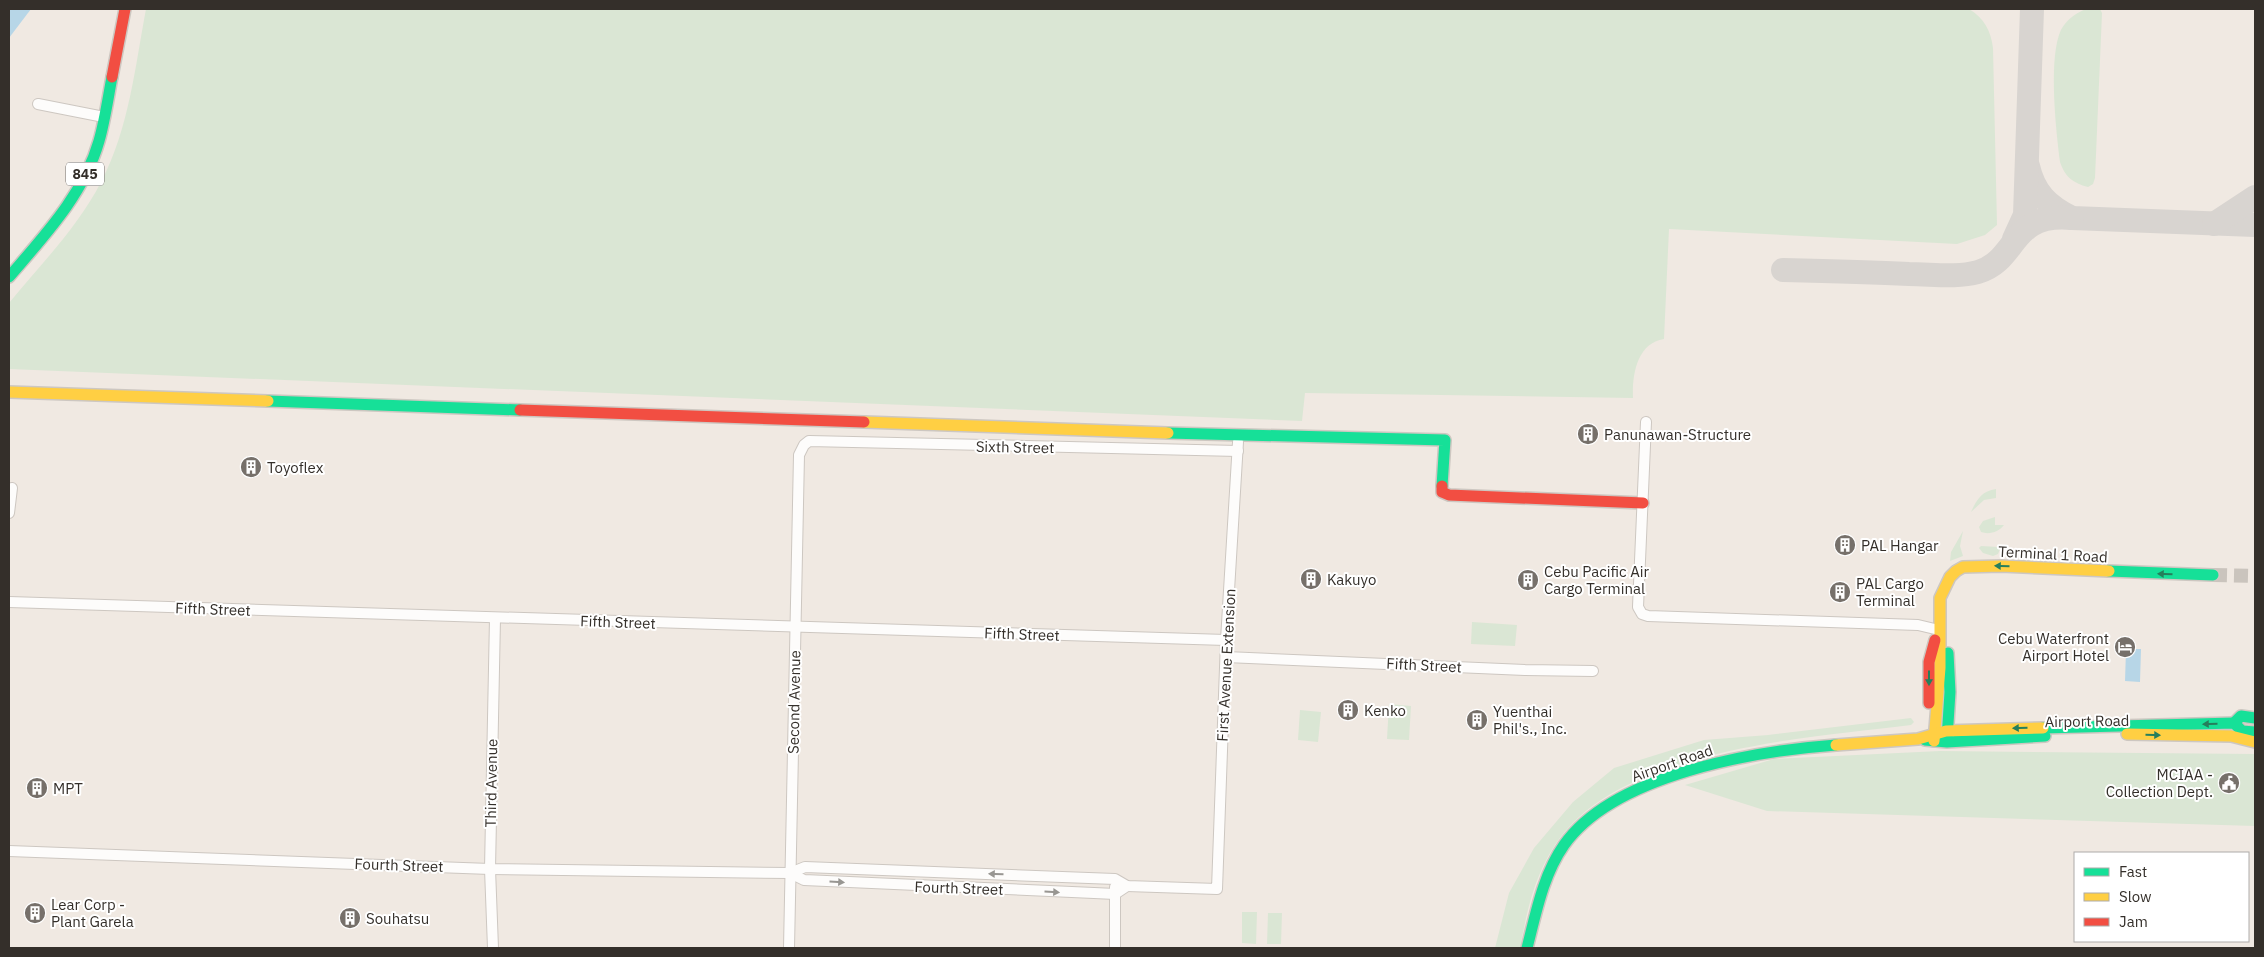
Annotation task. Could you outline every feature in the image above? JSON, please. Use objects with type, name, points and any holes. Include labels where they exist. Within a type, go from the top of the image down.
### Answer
[{"type":"street","name":"845","points":[[9,277],[60,218],[80,184],[99,142],[125,9]]},
{"type":"street","points":[[38,104],[104,117]]},
{"type":"street","points":[[9,392],[1239,435],[1432,439],[1445,440],[1442,463],[1442,492],[1449,495],[1643,503]]},
{"type":"street","points":[[1646,422],[1638,608],[1642,614],[1648,616],[1918,625],[1939,630]]},
{"type":"street","name":"Sixth Street","points":[[799,455],[804,445],[809,441],[1238,446]]},
{"type":"street","name":"First Avenue Extension","points":[[1217,889],[1226,640],[1238,446]]},
{"type":"street","name":"Second Avenue","points":[[789,948],[799,455]]},
{"type":"street","points":[[9,513],[12,488]]},
{"type":"street","name":"Terminal 1 Road","points":[[1934,737],[1940,668],[1940,598],[1950,577],[1963,567],[2001,566],[2214,575]]},
{"type":"street","name":"Fifth Street","points":[[9,602],[1226,640]]},
{"type":"street","name":"Third Avenue","points":[[493,948],[490,869],[495,618]]},
{"type":"street","name":"Terminal 1 Road","points":[[1939,630],[1948,652],[1950,692],[1947,737]]},
{"type":"street","name":"Terminal 1 Road","points":[[1915,739],[1928,722],[1929,662],[1939,630]]},
{"type":"street","name":"Fifth Street","points":[[1226,657],[1593,671]]},
{"type":"street","name":"Airport Road","points":[[2234,724],[2240,716],[2255,718]]},
{"type":"street","name":"Airport Road","points":[[1947,737],[2234,724],[2242,731],[2255,732]]},
{"type":"street","name":"Airport Road","points":[[1527,948],[1540,896],[1550,869],[1565,845],[1581,826],[1604,806],[1672,777],[1723,761],[1788,749],[1934,737],[2087,733],[2231,736],[2255,742]]},
{"type":"street","name":"Fourth Street","points":[[9,851],[490,869],[790,873],[805,867],[1115,879],[1127,886],[1217,889]]},
{"type":"street","points":[[911,871],[911,886]]},
{"type":"street","name":"Fourth Street","points":[[790,873],[804,880],[1114,894]]},
{"type":"street","points":[[965,888],[966,873]]},
{"type":"street","points":[[1025,890],[1026,876]]},
{"type":"street","points":[[1094,878],[1094,893]]},
{"type":"street","points":[[1115,879],[1115,948]]},
{"type":"street","points":[[1114,894],[1127,886]]},
{"type":"green space","points":[[146,9],[1969,9],[1979,16],[1986,26],[1991,36],[1993,48],[1997,225],[1985,235],[1957,244],[1669,229],[1664,339],[1655,342],[1642,353],[1635,370],[1633,398],[1305,393],[1302,421],[9,369],[9,303],[70,230],[92,199],[111,162],[125,119]]},
{"type":"green space","points":[[2086,9],[2100,9],[2102,13],[2095,178],[2093,184],[2088,187],[2070,179],[2064,172],[2060,162],[2055,116],[2054,80],[2056,48],[2061,30],[2077,13]]},
{"type":"green space","points":[[1996,489],[1996,498],[1984,500],[1971,512],[1980,496]]},
{"type":"green space","points":[[1995,517],[1995,525],[2004,525],[1997,531],[1990,533],[1981,532],[1979,527],[1983,521]]},
{"type":"green space","points":[[1963,531],[1960,546],[1963,556],[1950,561],[1951,552]]},
{"type":"green space","points":[[1981,546],[1999,547],[2000,549],[1998,554],[1993,556],[1983,553],[1979,548]]},
{"type":"green space","points":[[1472,622],[1517,625],[1515,646],[1471,644]]},
{"type":"green space","points":[[1389,704],[1411,706],[1409,740],[1387,739]]},
{"type":"green space","points":[[1300,710],[1321,712],[1318,742],[1298,740]]},
{"type":"green space","points":[[1911,718],[1914,722],[1911,725],[1769,743],[1717,754],[1667,768],[1622,788],[1584,813],[1555,845],[1537,882],[1520,948],[1495,948],[1509,893],[1534,848],[1573,802],[1614,768],[1704,740],[1768,735]]},
{"type":"green space","points":[[1940,751],[2255,754],[2255,826],[1767,811],[1685,785],[1774,759]]},
{"type":"green space","points":[[1242,912],[1257,912],[1256,944],[1242,943]]},
{"type":"green space","points":[[1268,913],[1282,913],[1281,944],[1267,944]]},
{"type":"water","points":[[9,9],[31,9],[9,38]]},
{"type":"water","points":[[2126,649],[2141,649],[2140,682],[2125,681]]},
{"type":"taxiway","points":[[2014,239],[2025,215],[2032,9]]},
{"type":"taxiway","points":[[2028,166],[2034,184],[2043,198],[2056,209],[2072,218],[2255,225]]},
{"type":"taxiway","points":[[2214,224],[2255,197]]},
{"type":"taxiway","points":[[1783,270],[1944,275],[1970,274],[1991,266],[2001,258],[2025,229],[2036,222],[2052,218],[2072,218]]},
{"type":"tunnel","points":[[2213,575],[2255,576]]},
{"type":"traffic: fast","points":[[9,277],[62,214],[84,179],[99,141],[112,77]]},
{"type":"traffic: fast","points":[[268,401],[520,410]]},
{"type":"traffic: fast","points":[[1168,433],[1445,440],[1442,486]]},
{"type":"traffic: fast","points":[[2109,571],[2213,575]]},
{"type":"traffic: fast","points":[[1947,739],[1950,692],[1948,653]]},
{"type":"traffic: fast","points":[[2234,723],[2241,716],[2255,718]]},
{"type":"traffic: fast","points":[[2043,728],[2234,723],[2242,731],[2255,732]]},
{"type":"traffic: fast","points":[[1925,740],[1947,742],[2045,736]]},
{"type":"traffic: fast","points":[[1527,948],[1545,882],[1564,845],[1587,821],[1616,800],[1651,784],[1688,771],[1766,753],[1836,745]]},
{"type":"traffic: slow","points":[[9,392],[268,401]]},
{"type":"traffic: slow","points":[[864,422],[1168,433]]},
{"type":"traffic: slow","points":[[1934,741],[1940,668],[1940,598],[1950,577],[1956,571],[1963,567],[2001,566],[2109,571]]},
{"type":"traffic: slow","points":[[1836,745],[1918,739],[1946,731],[2043,728]]},
{"type":"traffic: slow","points":[[2127,734],[2231,736],[2255,742]]},
{"type":"traffic: jam","points":[[112,77],[125,9]]},
{"type":"traffic: jam","points":[[520,410],[864,422]]},
{"type":"traffic: jam","points":[[1442,486],[1442,492],[1449,495],[1643,503]]},
{"type":"traffic: jam","points":[[1929,703],[1929,662],[1935,640]]},
{"type":"place","name":"Panunawan-Structure","points":[[1588,434]]},
{"type":"place","name":"Toyoflex","points":[[251,467]]},
{"type":"place","name":"PAL Hangar","points":[[1845,545]]},
{"type":"place","name":"Kakuyo","points":[[1311,579]]},
{"type":"place","name":"Cebu Pacific Air Cargo Terminal","points":[[1528,580]]},
{"type":"place","name":"PAL Cargo Terminal","points":[[1840,592]]},
{"type":"place","name":"Cebu Waterfront Airport Hotel","points":[[2125,647]]},
{"type":"place","name":"Kenko","points":[[1348,710]]},
{"type":"place","name":"Yuenthai Phil's., Inc.","points":[[1477,720]]},
{"type":"place","name":"MCIAA - Collection Dept.","points":[[2229,783]]},
{"type":"place","name":"MPT","points":[[37,788]]},
{"type":"place","name":"Lear Corp - Plant Garela","points":[[35,913]]},
{"type":"place","name":"Souhatsu","points":[[350,918]]}]
